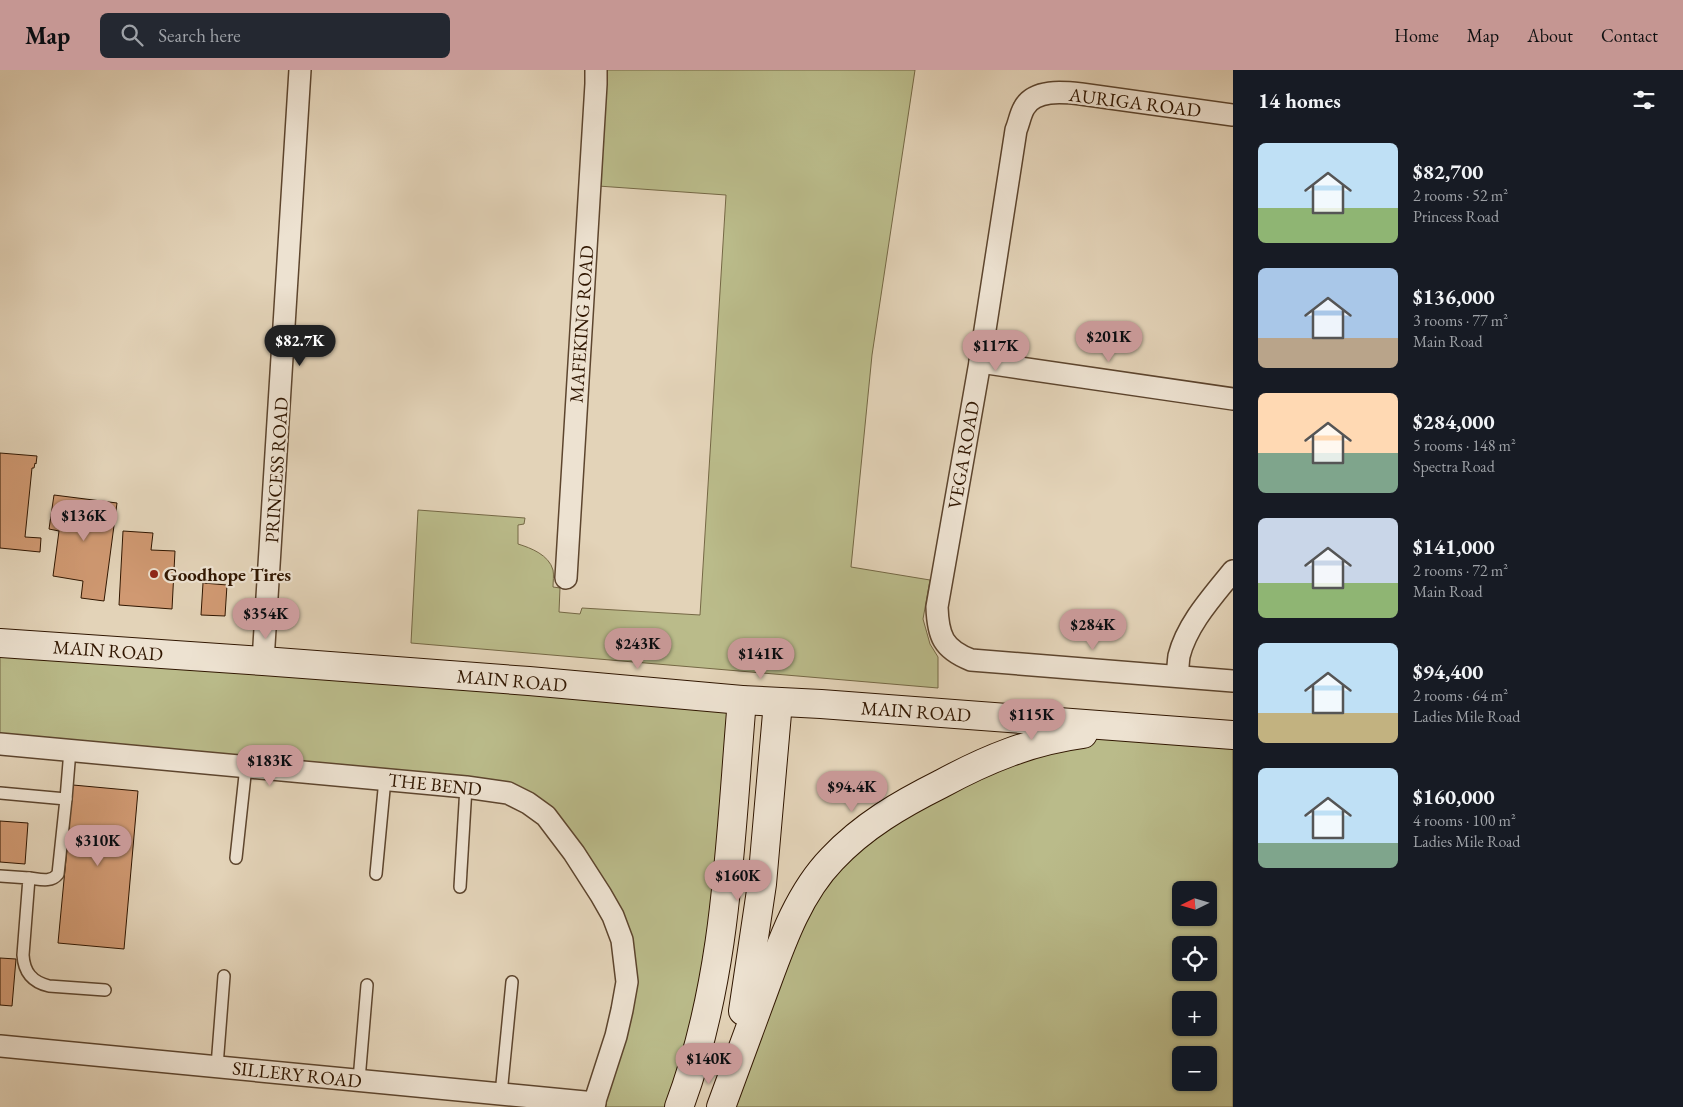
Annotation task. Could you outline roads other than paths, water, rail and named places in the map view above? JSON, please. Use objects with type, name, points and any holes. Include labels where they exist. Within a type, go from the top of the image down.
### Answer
[{"type":"main road","name":"MAIN ROAD","points":[[0,643],[529,681],[742,700],[1233,735]]},
{"type":"main road","points":[[679,1107],[698,1048],[717,958],[727,880],[742,700]]},
{"type":"main road","points":[[721,1107],[749,978],[762,884],[778,702]]},
{"type":"main road","points":[[721,1107],[775,962],[799,907],[812,883],[830,860],[850,841],[887,813],[904,803],[1002,754],[1062,737],[1103,732],[1160,730]]},
{"type":"street","name":"PRINCESS ROAD","points":[[263,661],[300,70]]},
{"type":"street","name":"MAFEKING ROAD","points":[[566,578],[596,70]]},
{"type":"street","name":"AURIGA ROAD","points":[[1037,96],[1058,92],[1082,94],[1233,115]]},
{"type":"street","name":"VEGA ROAD","points":[[1037,96],[1024,107],[1016,130],[980,362],[937,607],[938,625],[944,642],[957,654],[971,660],[1177,676]]},
{"type":"street","points":[[980,362],[1233,399]]},
{"type":"street","points":[[1233,571],[1204,608],[1185,640],[1179,657],[1177,676],[1233,681]]},
{"type":"street","name":"THE BEND","points":[[0,744],[466,786],[508,793],[528,803],[546,816],[574,853],[601,894],[613,916],[622,940],[627,982],[616,1036],[594,1105]]},
{"type":"street","name":"SILLERY ROAD","points":[[0,1046],[501,1094],[594,1105]]},
{"type":"lane","points":[[0,876],[48,880],[58,874],[70,750]]},
{"type":"lane","points":[[236,858],[246,766]]},
{"type":"lane","points":[[376,874],[385,779]]},
{"type":"lane","points":[[460,887],[466,786]]},
{"type":"lane","points":[[0,793],[66,799]]},
{"type":"lane","points":[[29,878],[23,955],[27,973],[41,984],[49,986],[105,990]]},
{"type":"lane","points":[[217,1066],[224,976]]},
{"type":"lane","points":[[501,1094],[512,982]]},
{"type":"lane","points":[[359,1080],[367,985]]},
{"type":"place","name":"Goodhope Tires","points":[[154,574]]}]
